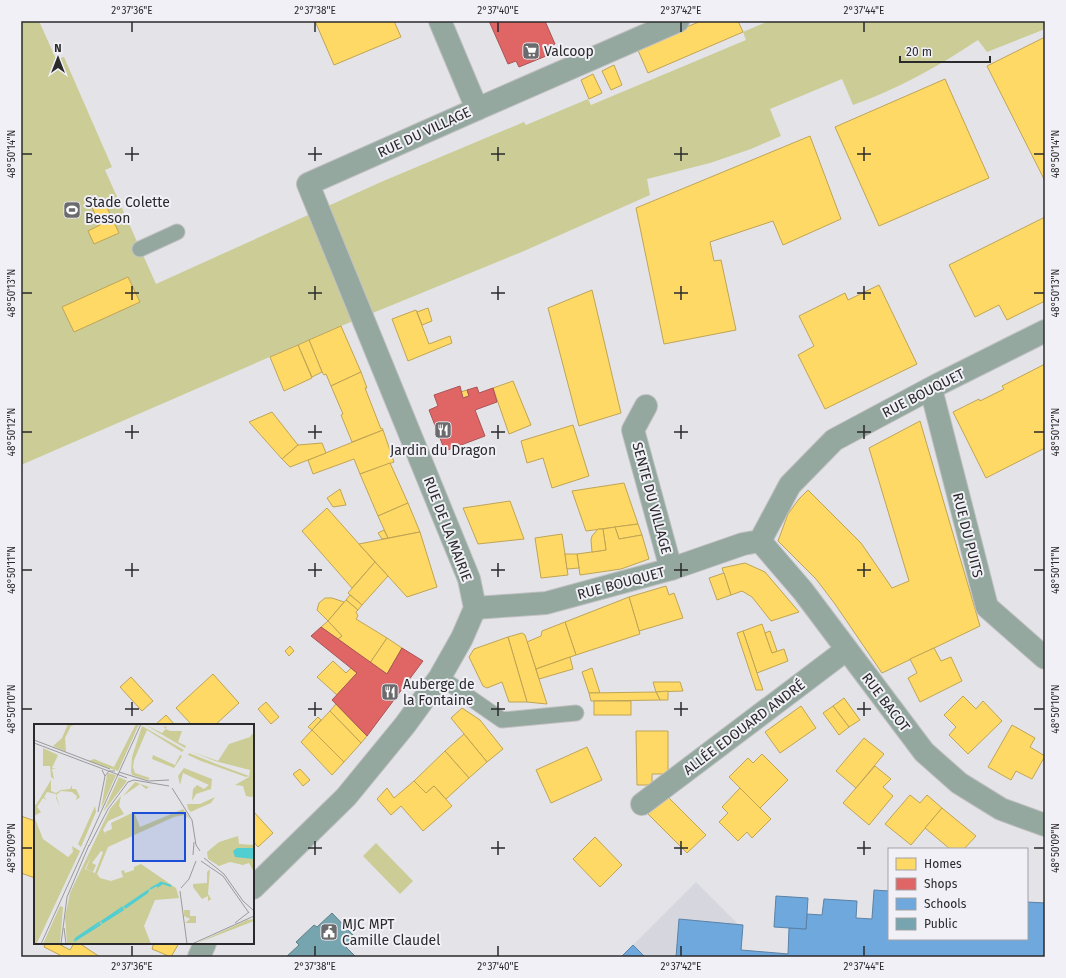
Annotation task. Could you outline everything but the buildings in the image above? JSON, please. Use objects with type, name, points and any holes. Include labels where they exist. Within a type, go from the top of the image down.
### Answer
[{"type":"street","name":"RUE DU VILLAGE","points":[[308,184],[477,109],[440,21]]},
{"type":"street","points":[[477,109],[678,21]]},
{"type":"street","name":"RUE DE LA MAIRIE","points":[[308,184],[469,579],[475,608]]},
{"type":"street","name":"RUE BOUQUET","points":[[475,608],[546,603],[671,569],[744,544],[760,541],[790,484],[834,440],[1045,331]]},
{"type":"street","name":"RUE DU PUITS","points":[[934,387],[987,607],[1045,658]]},
{"type":"street","name":"SENTE DU VILLAGE","points":[[646,406],[633,430],[671,569]]},
{"type":"street","name":"RUE BACOT","points":[[760,541],[803,591],[924,752],[959,783],[1001,809],[1045,825]]},
{"type":"street","points":[[254,887],[346,797],[405,725],[440,677],[462,638],[475,608]]},
{"type":"street","name":"ALLÉE EDOUARD ANDRÉ","points":[[642,804],[846,650]]},
{"type":"street","points":[[199,957],[205,944]]},
{"type":"lane","points":[[140,249],[177,232]]},
{"type":"lane","points":[[440,677],[502,720],[576,713]]},
{"type":"shaded area","points":[[696,882],[738,924],[743,925],[742,950],[788,953],[789,928],[774,927],[776,896],[808,898],[807,914],[822,915],[824,899],[857,901],[856,918],[871,919],[874,890],[888,891],[888,940],[1028,940],[1028,902],[1045,903],[1045,957],[621,957]]},
{"type":"green space","points":[[21,21],[39,21],[56,59],[64,57],[112,167],[105,170],[156,284],[381,182],[524,122],[526,125],[588,99],[591,105],[746,40],[743,32],[769,21],[1045,21],[1045,29],[987,52],[978,40],[918,76],[886,92],[853,105],[842,79],[770,109],[781,136],[751,149],[710,163],[647,179],[650,195],[524,251],[341,326],[21,465]]},
{"type":"green space","points":[[376,843],[413,881],[400,894],[363,856]]},
{"type":"place","name":"Valcoop","points":[[531,51]]},
{"type":"place","name":"Stade Colette Besson","points":[[72,210]]},
{"type":"place","name":"Jardin du Dragon","points":[[443,430]]},
{"type":"place","name":"Auberge de la Fontaine","points":[[390,692]]},
{"type":"place","name":"MJC MPT Camille Claudel","points":[[329,932]]}]
